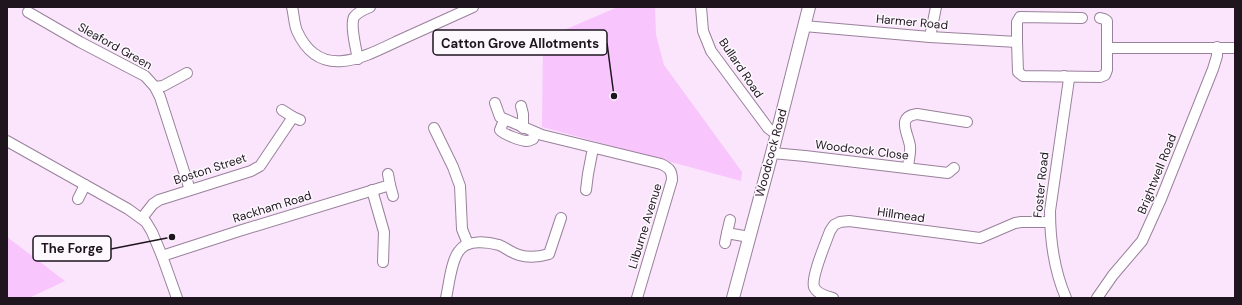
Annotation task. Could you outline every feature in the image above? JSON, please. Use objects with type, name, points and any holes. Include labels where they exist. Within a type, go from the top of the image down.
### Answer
[{"type":"street","points":[[292,7],[297,30],[303,42],[310,50],[325,60],[345,62],[358,59],[473,7]]},
{"type":"street","name":"Bullard Road","points":[[701,7],[703,31],[711,51],[768,128],[777,132]]},
{"type":"street","name":"Woodcock Road","points":[[733,298],[809,7]]},
{"type":"street","points":[[930,37],[936,7]]},
{"type":"street","points":[[358,59],[352,22],[355,16],[366,8]]},
{"type":"street","name":"Sleaford Green","points":[[28,12],[80,42],[145,76],[155,86],[190,190]]},
{"type":"street","points":[[1082,18],[1064,12],[1020,17],[1018,22],[1017,42],[1018,72],[1023,76],[1100,77],[1105,75],[1107,70],[1107,21],[1100,18]]},
{"type":"street","name":"Harmer Road","points":[[804,26],[930,37],[1017,42]]},
{"type":"street","name":"Brightwell Road","points":[[1097,298],[1113,275],[1142,241],[1161,199],[1213,69],[1217,56],[1217,47]]},
{"type":"street","points":[[1107,48],[1235,48]]},
{"type":"street","points":[[155,86],[163,86],[187,73]]},
{"type":"street","name":"Foster Road","points":[[1064,76],[1069,79],[1050,211],[1050,222],[1055,266],[1066,298]]},
{"type":"street","points":[[495,104],[500,117],[504,120],[500,130],[502,132],[526,141],[533,139],[536,133]]},
{"type":"street","points":[[521,106],[523,114],[523,128]]},
{"type":"street","name":"Boston Street","points":[[142,218],[153,204],[159,200],[251,171],[260,166],[297,118],[282,110]]},
{"type":"street","points":[[908,168],[910,147],[904,127],[906,120],[910,116],[917,114],[967,122]]},
{"type":"street","name":"Lilburne Avenue","points":[[504,120],[536,133],[661,164],[669,168],[672,174],[672,180],[637,298]]},
{"type":"street","points":[[434,128],[453,167],[460,186],[462,229],[468,244]]},
{"type":"street","points":[[7,141],[142,218],[152,232],[177,298]]},
{"type":"street","points":[[586,190],[593,148]]},
{"type":"street","name":"Woodcock Close","points":[[772,153],[952,174]]},
{"type":"street","points":[[388,174],[393,196]]},
{"type":"street","name":"Rackham Road","points":[[162,256],[390,185]]},
{"type":"street","points":[[78,199],[85,186]]},
{"type":"street","points":[[372,190],[384,232],[383,262]]},
{"type":"street","points":[[446,298],[454,263],[459,251],[468,244],[481,243],[500,246],[518,254],[531,257],[549,254],[561,218]]},
{"type":"street","points":[[730,220],[726,238],[749,237]]},
{"type":"street","name":"Hillmead","points":[[833,298],[821,294],[814,288],[813,279],[830,231],[840,222],[870,224],[980,238],[1015,223],[1050,222]]},
{"type":"shaded area","points":[[618,7],[655,7],[656,35],[664,65],[742,172],[741,181],[542,127],[543,39]]},
{"type":"shaded area","points":[[7,237],[65,281],[29,298],[7,298]]},
{"type":"place","name":"Catton Grove Allotments","points":[[614,96]]},
{"type":"place","name":"The Forge","points":[[172,237]]}]
